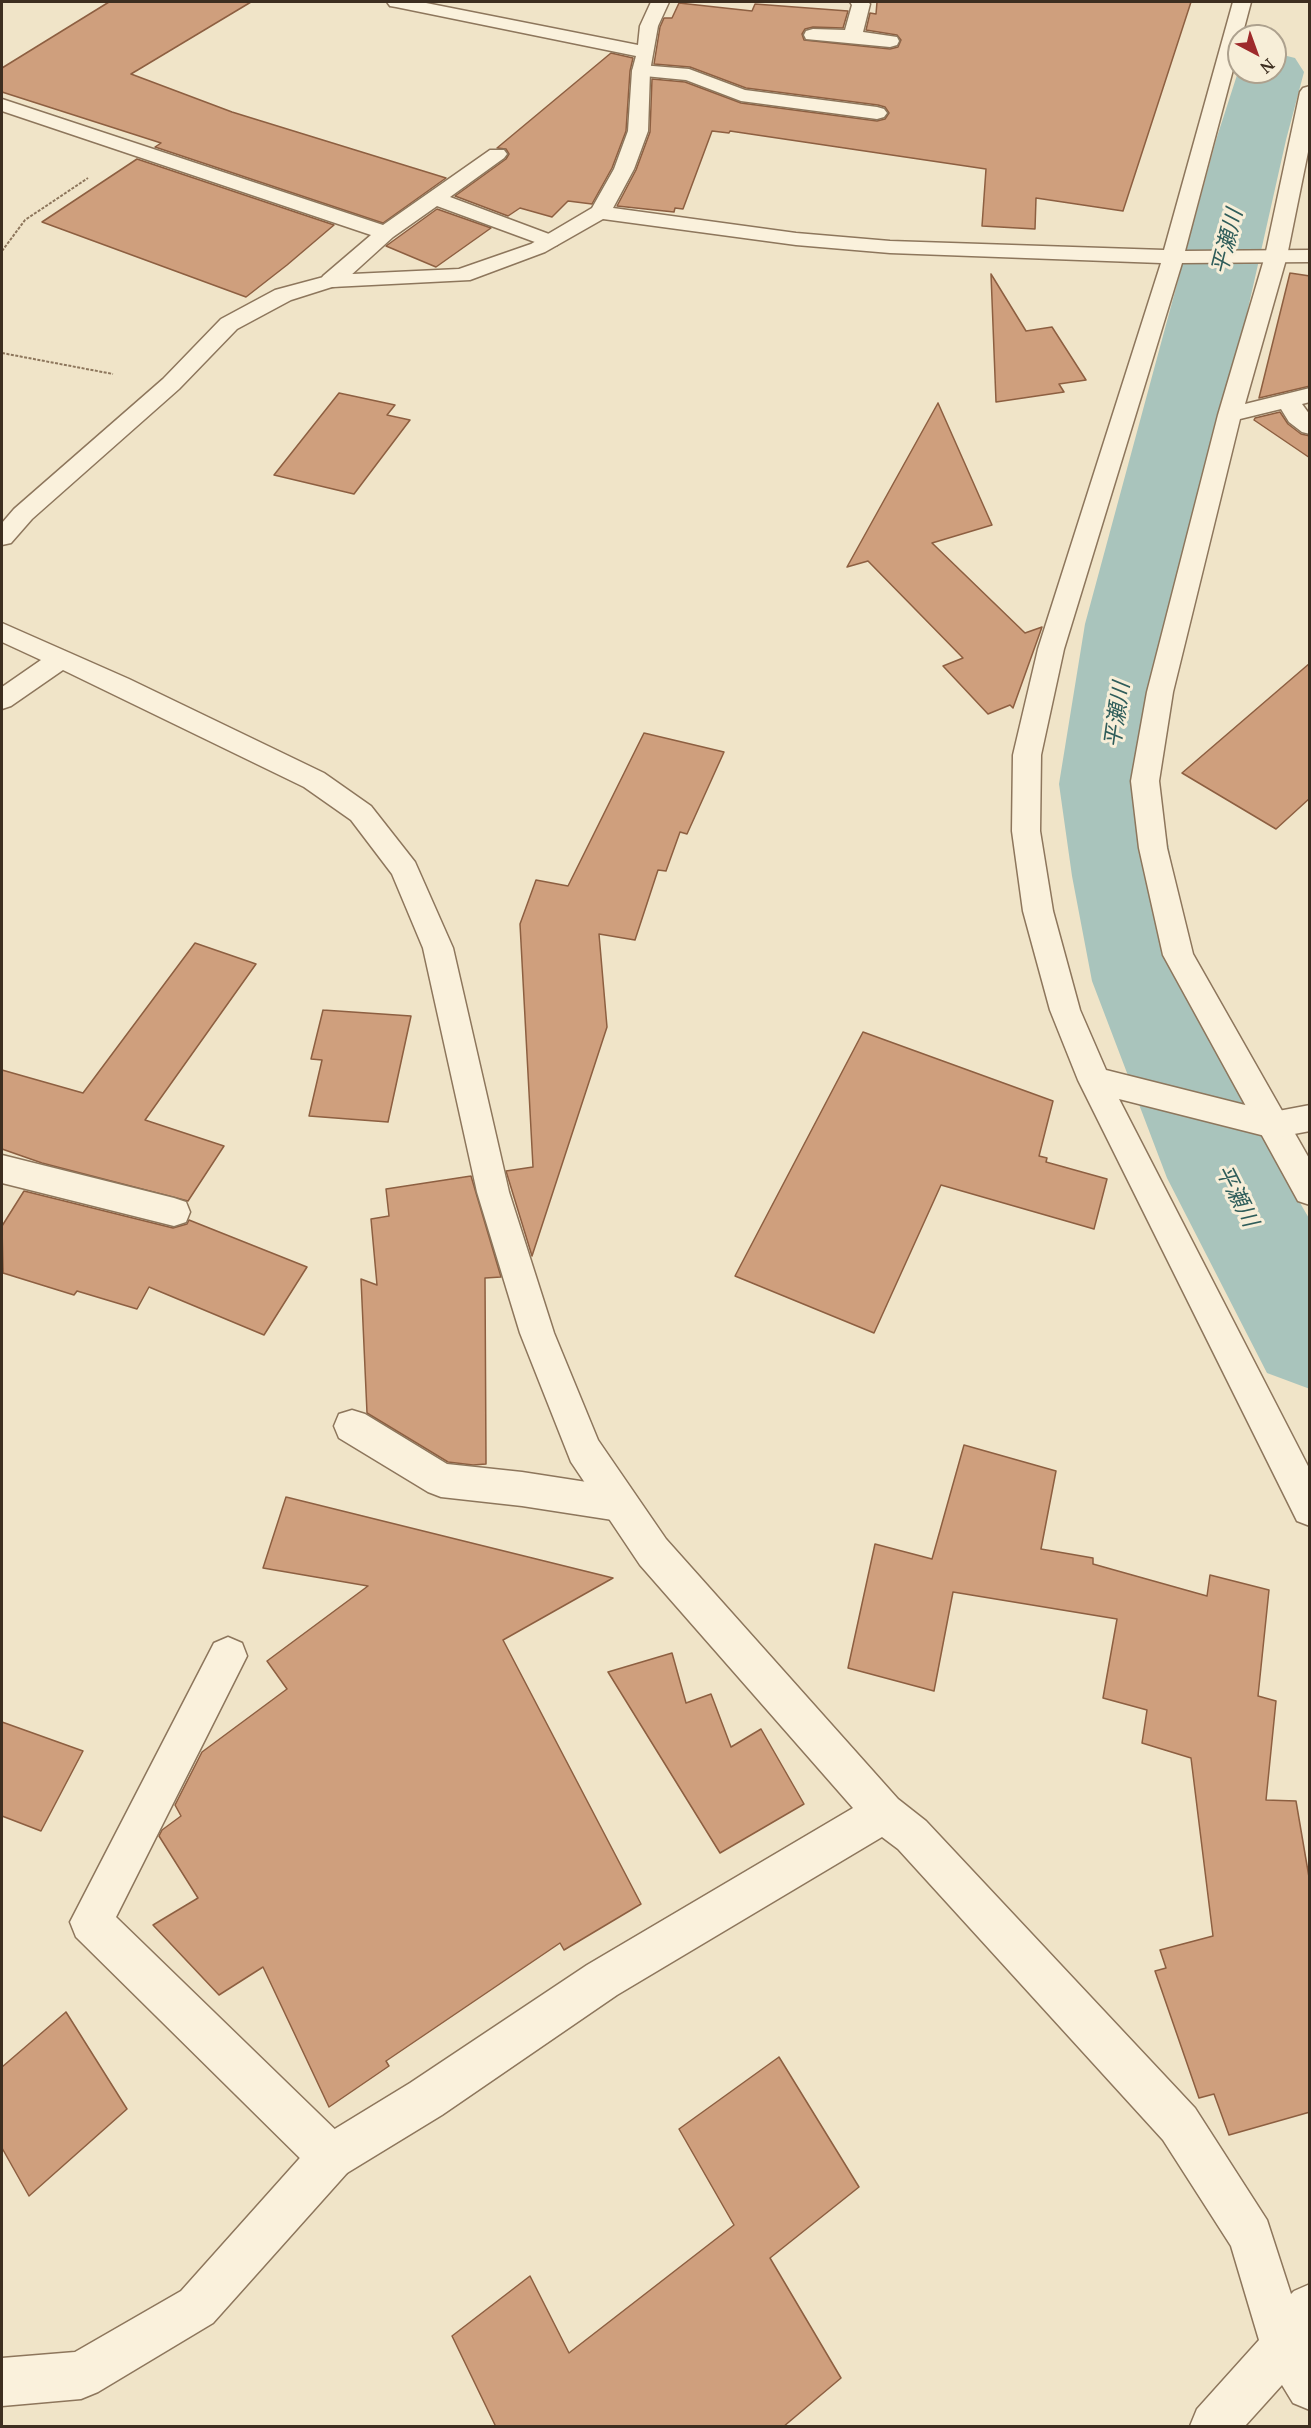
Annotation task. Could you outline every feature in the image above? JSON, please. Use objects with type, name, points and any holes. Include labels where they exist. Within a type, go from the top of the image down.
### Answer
[{"type":"street","points":[[396,2],[646,52]]},
{"type":"street","points":[[2,537],[23,514],[171,384],[229,324],[283,295],[331,281],[462,275],[502,263],[550,241],[600,212],[607,205],[624,169],[638,130],[640,71],[646,52],[649,26],[660,2]]},
{"type":"street","points":[[853,36],[861,4],[859,2]]},
{"type":"street","points":[[1242,2],[1183,256],[1051,649],[1027,755],[1026,831],[1038,910],[1065,1011],[1097,1081],[1310,1509]]},
{"type":"street","points":[[813,35],[853,36],[890,41]]},
{"type":"street","points":[[640,71],[689,75],[741,95],[880,114]]},
{"type":"street","points":[[1310,92],[1266,255],[1230,415],[1160,692],[1145,781],[1153,849],[1178,956],[1270,1124],[1310,1191]]},
{"type":"street","points":[[2,105],[386,233]]},
{"type":"street","points":[[331,281],[386,233],[438,199],[497,154]]},
{"type":"street","points":[[438,199],[550,241]]},
{"type":"street","points":[[600,212],[831,242],[890,247],[1183,256],[1310,256]]},
{"type":"street","points":[[1230,415],[1299,398],[1296,417],[1310,427]]},
{"type":"street","points":[[2,632],[314,780],[361,813],[405,870],[438,948],[493,1192],[537,1333],[584,1450],[653,1552],[884,1813],[912,1835],[1179,2124],[1251,2236],[1284,2347],[1310,2386]]},
{"type":"street","points":[[2,700],[61,658]]},
{"type":"street","points":[[1097,1081],[1270,1124],[1310,1118]]},
{"type":"street","points":[[2,1169],[174,1212]]},
{"type":"street","points":[[352,1426],[441,1480],[522,1489],[619,1504]]},
{"type":"street","points":[[228,1656],[91,1922],[331,2157]]},
{"type":"street","points":[[2,2382],[81,2375],[197,2307],[331,2157],[426,2099],[602,1980],[884,1813]]},
{"type":"street","points":[[1214,2427],[1284,2347],[1310,2307]]},
{"type":"path","points":[[2,251],[25,220],[132,150]]},
{"type":"path","points":[[2,352],[21,358],[171,384]]},
{"type":"building","points":[[109,2],[251,2],[131,74],[232,112],[446,178],[383,223],[155,147],[161,143],[2,92],[2,68]]},
{"type":"building","points":[[877,2],[1191,2],[1123,211],[1036,198],[1035,229],[982,226],[986,169],[730,131],[729,133],[712,131],[683,209],[675,208],[674,212],[617,206],[636,170],[650,132],[652,79],[685,82],[741,103],[877,121],[885,119],[889,113],[885,107],[878,105],[746,88],[690,67],[654,64],[660,27],[664,18],[672,18],[679,3],[752,11],[755,4],[848,11],[843,28],[805,29],[802,34],[804,40],[890,49],[898,47],[901,40],[897,35],[866,30],[870,13],[876,14]]},
{"type":"building","points":[[611,53],[633,58],[626,131],[612,168],[592,204],[568,201],[552,217],[520,208],[508,216],[455,196],[506,159],[509,154],[506,149],[497,148]]},
{"type":"building","points":[[137,159],[334,225],[246,297],[42,222]]},
{"type":"building","points":[[437,209],[491,228],[436,267],[386,246]]},
{"type":"building","points":[[1290,273],[1310,276],[1310,386],[1259,398]]},
{"type":"building","points":[[991,274],[1026,331],[1052,327],[1086,380],[1059,384],[1064,392],[996,402]]},
{"type":"building","points":[[339,393],[395,405],[387,415],[410,420],[354,494],[274,475]]},
{"type":"building","points":[[938,403],[992,525],[932,543],[1025,633],[1042,627],[1013,708],[1010,705],[988,714],[943,666],[963,658],[868,561],[847,567]]},
{"type":"building","points":[[1280,412],[1288,424],[1301,434],[1310,436],[1310,458],[1254,420]]},
{"type":"building","points":[[1310,663],[1310,798],[1276,829],[1182,773]]},
{"type":"building","points":[[644,733],[724,752],[687,834],[680,832],[666,871],[658,870],[635,940],[599,934],[607,1027],[532,1256],[506,1171],[533,1167],[520,924],[536,880],[568,886]]},
{"type":"building","points":[[195,943],[256,964],[145,1120],[224,1146],[188,1201],[42,1163],[2,1149],[2,1070],[83,1093]]},
{"type":"building","points":[[323,1010],[411,1016],[388,1122],[309,1116],[322,1060],[311,1059]]},
{"type":"building","points":[[863,1032],[1053,1101],[1039,1156],[1047,1158],[1046,1162],[1107,1179],[1094,1229],[941,1185],[874,1333],[735,1276]]},
{"type":"building","points":[[471,1176],[501,1277],[485,1278],[486,1464],[473,1465],[448,1462],[367,1413],[361,1279],[377,1285],[371,1219],[389,1216],[386,1189]]},
{"type":"building","points":[[24,1191],[173,1228],[187,1224],[189,1220],[307,1267],[264,1335],[149,1287],[137,1309],[77,1291],[74,1295],[3,1273],[2,1226]]},
{"type":"building","points":[[964,1445],[1056,1471],[1041,1549],[1093,1558],[1093,1564],[1207,1596],[1210,1575],[1269,1590],[1258,1696],[1276,1701],[1266,1800],[1296,1801],[1310,1883],[1310,2112],[1229,2135],[1214,2094],[1199,2098],[1155,1971],[1166,1968],[1160,1950],[1213,1936],[1191,1758],[1142,1743],[1147,1710],[1103,1698],[1117,1619],[953,1592],[934,1691],[848,1668],[875,1544],[932,1559]]},
{"type":"building","points":[[286,1497],[613,1578],[503,1640],[641,1904],[564,1950],[560,1943],[386,2061],[389,2066],[329,2107],[263,1967],[219,1995],[153,1925],[198,1898],[159,1836],[162,1830],[181,1816],[175,1805],[202,1752],[287,1689],[267,1661],[368,1586],[263,1568]]},
{"type":"building","points":[[672,1653],[686,1703],[711,1694],[731,1747],[761,1729],[804,1804],[720,1853],[608,1672]]},
{"type":"building","points":[[2,1722],[83,1751],[41,1831],[2,1816]]},
{"type":"building","points":[[66,2012],[127,2109],[29,2196],[2,2148],[2,2067]]},
{"type":"building","points":[[779,2057],[859,2187],[770,2258],[841,2378],[783,2427],[496,2427],[452,2336],[530,2276],[569,2353],[734,2225],[679,2129]]},
{"type":"waterway","name":"平瀬川","points":[[1267,84],[1251,140],[1131,624],[1108,784],[1123,876],[1145,981],[1225,1178],[1310,1335]]}]
